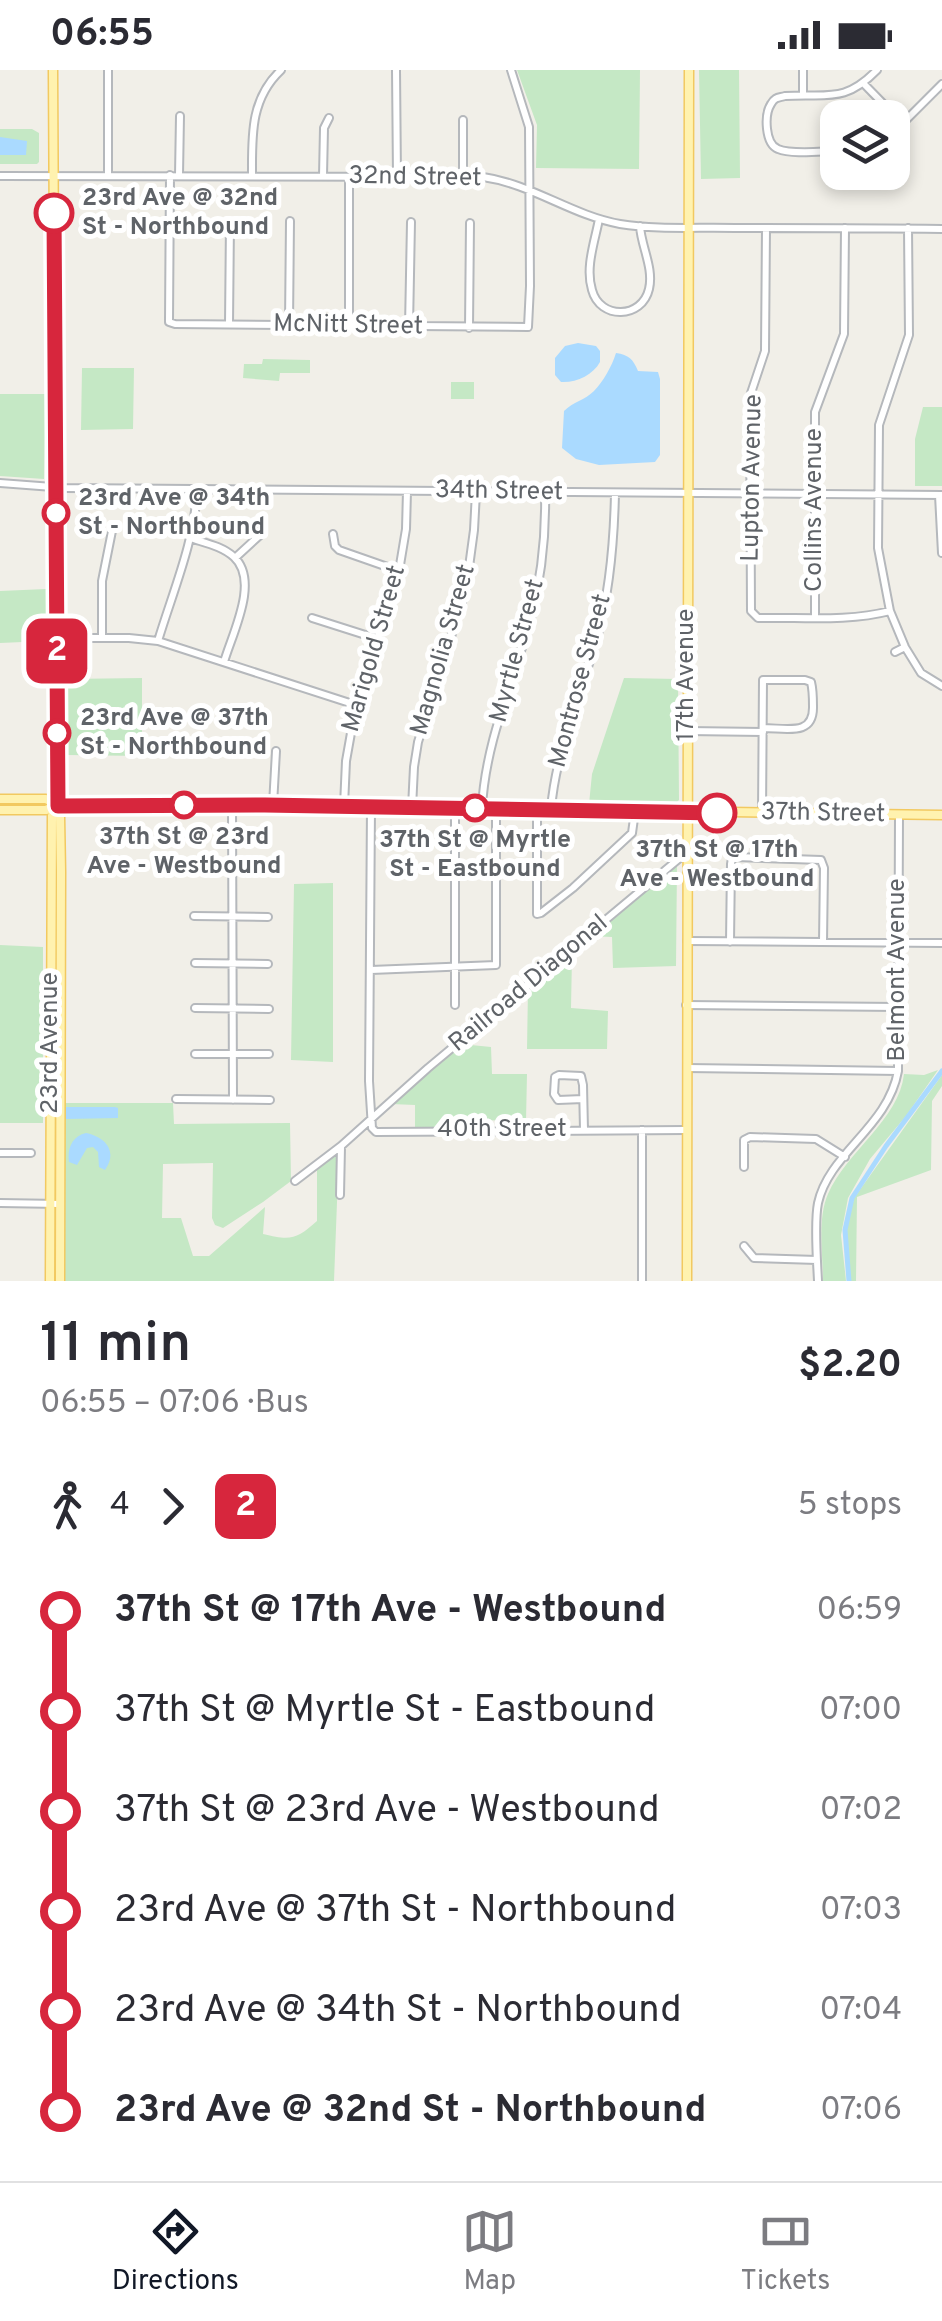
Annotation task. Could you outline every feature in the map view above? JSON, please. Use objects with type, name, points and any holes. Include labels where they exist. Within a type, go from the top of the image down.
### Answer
[{"type":"main road","name":"23rd Avenue","points":[[53,70],[58,806],[52,816],[60,1281]]},
{"type":"main road","name":"17th Avenue","points":[[687,1281],[689,70]]},
{"type":"main road","points":[[0,799],[46,800],[58,806]]},
{"type":"main road","name":"37th Street","points":[[272,805],[942,816]]},
{"type":"main road","points":[[0,810],[272,805]]},
{"type":"main road","name":"23rd Avenue","points":[[50,1281],[56,1204]]},
{"type":"street","points":[[108,70],[108,175]]},
{"type":"street","points":[[252,175],[254,116],[266,87],[281,70]]},
{"type":"street","points":[[396,70],[397,176]]},
{"type":"street","points":[[511,70],[530,127],[530,189]]},
{"type":"street","points":[[803,70],[803,95]]},
{"type":"street","points":[[820,151],[785,151],[771,144],[768,132],[772,101],[778,97],[840,95],[864,84],[877,70]]},
{"type":"street","points":[[864,84],[880,100]]},
{"type":"street","points":[[910,115],[942,84]]},
{"type":"street","points":[[175,174],[180,116]]},
{"type":"street","points":[[323,176],[324,128],[329,118]]},
{"type":"street","points":[[463,120],[463,177]]},
{"type":"street","name":"McNitt Street","points":[[175,174],[170,322],[176,324],[528,327],[530,189]]},
{"type":"street","name":"32nd Street","points":[[0,176],[463,177],[495,179],[530,189],[599,219],[640,226],[942,228]]},
{"type":"street","points":[[349,177],[349,326]]},
{"type":"street","points":[[599,219],[590,266],[591,286],[598,303],[615,312],[633,310],[648,293],[649,269],[640,226]]},
{"type":"street","points":[[289,325],[290,221]]},
{"type":"street","points":[[229,324],[230,222]]},
{"type":"street","points":[[409,327],[410,222]]},
{"type":"street","points":[[469,328],[470,223]]},
{"type":"street","name":"Lupton Avenue","points":[[766,228],[765,351],[750,396],[751,611],[758,618],[814,618]]},
{"type":"street","name":"Collins Avenue","points":[[814,618],[815,412],[844,334],[846,228]]},
{"type":"street","points":[[908,228],[908,335],[879,424],[880,561],[890,612],[905,648],[922,673],[942,686]]},
{"type":"street","name":"34th Street","points":[[0,483],[56,488],[941,495]]},
{"type":"street","points":[[158,641],[195,519],[197,489]]},
{"type":"street","name":"Marigold Street","points":[[344,806],[346,761],[356,706],[399,570],[406,529],[406,491]]},
{"type":"street","name":"Magnolia Street","points":[[412,808],[418,742],[466,589],[476,492]]},
{"type":"street","name":"Myrtle Street","points":[[482,808],[487,759],[534,604],[544,546],[545,492]]},
{"type":"street","name":"Montrose Street","points":[[552,809],[556,771],[605,602],[614,538],[615,493]]},
{"type":"street","points":[[941,495],[942,553]]},
{"type":"street","points":[[102,638],[102,581],[112,531]]},
{"type":"street","points":[[333,534],[339,550],[399,570]]},
{"type":"street","points":[[236,558],[260,535]]},
{"type":"street","points":[[190,538],[222,548],[236,558],[243,570],[245,592],[224,662]]},
{"type":"street","points":[[814,618],[890,612]]},
{"type":"street","points":[[312,618],[378,639]]},
{"type":"street","points":[[57,641],[158,641],[356,706]]},
{"type":"street","points":[[895,652],[905,648]]},
{"type":"street","points":[[687,731],[763,730],[801,728],[814,719],[810,682],[763,680],[763,730],[762,813]]},
{"type":"street","points":[[272,805],[276,751]]},
{"type":"street","points":[[232,805],[233,1100]]},
{"type":"street","points":[[295,1181],[372,1118],[371,807]]},
{"type":"street","points":[[454,1006],[455,808]]},
{"type":"street","points":[[371,970],[496,966],[496,808]]},
{"type":"street","points":[[536,809],[537,914],[574,888],[632,833],[636,811]]},
{"type":"street","name":"Belmont Avenue","points":[[818,1281],[818,1202],[845,1157],[893,1094],[898,1070],[899,815]]},
{"type":"street","name":"Railroad Diagonal","points":[[372,1118],[687,852]]},
{"type":"street","points":[[730,942],[730,864],[736,856],[822,860],[823,942]]},
{"type":"street","points":[[195,868],[268,868]]},
{"type":"street","points":[[194,916],[268,917]]},
{"type":"street","points":[[687,941],[942,943]]},
{"type":"street","points":[[195,963],[268,964]]},
{"type":"street","points":[[686,1004],[899,1007]]},
{"type":"street","points":[[196,1008],[269,1009]]},
{"type":"street","points":[[195,1054],[269,1054]]},
{"type":"street","points":[[687,1068],[898,1070]]},
{"type":"street","points":[[583,1100],[558,1100],[554,1077],[581,1076],[584,1085],[584,1130]]},
{"type":"street","points":[[370,1091],[390,1100]]},
{"type":"street","points":[[176,1100],[270,1100]]},
{"type":"street","name":"40th Street","points":[[372,1118],[376,1132],[686,1130]]},
{"type":"street","points":[[642,1130],[642,1281]]},
{"type":"street","points":[[744,1167],[744,1140],[750,1136],[816,1139],[845,1157]]},
{"type":"street","points":[[340,1194],[341,1146]]},
{"type":"street","points":[[0,1153],[31,1153]]},
{"type":"street","points":[[0,1203],[56,1204]]},
{"type":"street","points":[[744,1246],[754,1258],[817,1260]]},
{"type":"green space","points":[[517,70],[640,70],[639,169],[536,168],[537,125]]},
{"type":"green space","points":[[699,70],[739,70],[740,178],[701,179]]},
{"type":"green space","points":[[0,129],[32,129],[39,133],[39,162],[0,164]]},
{"type":"green space","points":[[263,359],[310,360],[310,373],[280,373],[279,381],[243,378],[244,364],[262,364]]},
{"type":"green space","points":[[82,368],[134,368],[133,429],[81,430]]},
{"type":"green space","points":[[451,382],[474,382],[474,399],[451,399]]},
{"type":"green space","points":[[0,394],[46,394],[44,479],[0,476]]},
{"type":"green space","points":[[923,407],[942,407],[942,486],[915,486],[915,439]]},
{"type":"green space","points":[[46,589],[46,641],[0,643],[0,591]]},
{"type":"green space","points":[[142,678],[142,756],[67,755],[68,679]]},
{"type":"green space","points":[[624,678],[678,679],[679,800],[675,804],[589,804],[592,774]]},
{"type":"green space","points":[[677,864],[676,966],[613,968],[612,937],[591,936]]},
{"type":"green space","points":[[333,883],[333,1062],[291,1060],[294,884]]},
{"type":"green space","points":[[0,945],[43,947],[43,1123],[0,1123]]},
{"type":"green space","points":[[572,956],[571,1008],[608,1011],[607,1049],[527,1049],[528,989]]},
{"type":"green space","points":[[461,1044],[491,1047],[492,1074],[527,1074],[526,1121],[481,1120],[479,1125],[415,1128],[415,1105],[391,1104]]},
{"type":"green space","points":[[938,1070],[870,1159],[848,1198],[841,1235],[846,1281],[823,1281],[823,1214],[836,1179],[893,1106],[904,1074],[924,1075]]},
{"type":"green space","points":[[942,1075],[942,1086],[932,1101],[931,1170],[857,1197],[856,1281],[851,1281],[846,1231],[854,1198]]},
{"type":"green space","points":[[60,1103],[173,1103],[174,1124],[290,1123],[291,1181],[223,1228],[215,1225],[212,1218],[213,1163],[163,1164],[162,1218],[181,1218],[193,1256],[209,1256],[265,1207],[263,1234],[287,1238],[304,1232],[317,1221],[317,1169],[339,1150],[334,1281],[61,1281]]},
{"type":"water","points":[[0,137],[27,141],[26,155],[0,155]]},
{"type":"water","points":[[565,346],[596,346],[600,362],[584,377],[561,382],[555,375],[555,358]]},
{"type":"water","points":[[616,353],[630,358],[638,371],[658,372],[660,455],[655,462],[599,465],[576,459],[562,448],[564,411],[597,387]]},
{"type":"water","points":[[66,1107],[115,1107],[118,1118],[66,1119]]},
{"type":"water","points":[[86,1133],[108,1146],[110,1157],[105,1170],[99,1167],[98,1152],[93,1147],[87,1148],[77,1165],[69,1162],[72,1144]]},
{"type":"waterway","points":[[849,1281],[845,1230],[852,1198],[942,1071]]},
{"type":"bus line","name":"2","points":[[54,213],[58,806],[265,805],[717,813]]},
{"type":"place","name":"23rd Ave @ 32nd St - Northbound","points":[[54,213]]},
{"type":"place","name":"23rd Ave @ 34th St - Northbound","points":[[56,513]]},
{"type":"place","name":"23rd Ave @ 37th St - Northbound","points":[[57,733]]},
{"type":"place","name":"37th St @ 23rd Ave - Westbound","points":[[184,805]]},
{"type":"place","name":"37th St @ Myrtle St - Eastbound","points":[[475,808]]},
{"type":"place","name":"37th St @ 17th Ave - Westbound","points":[[717,813]]}]
